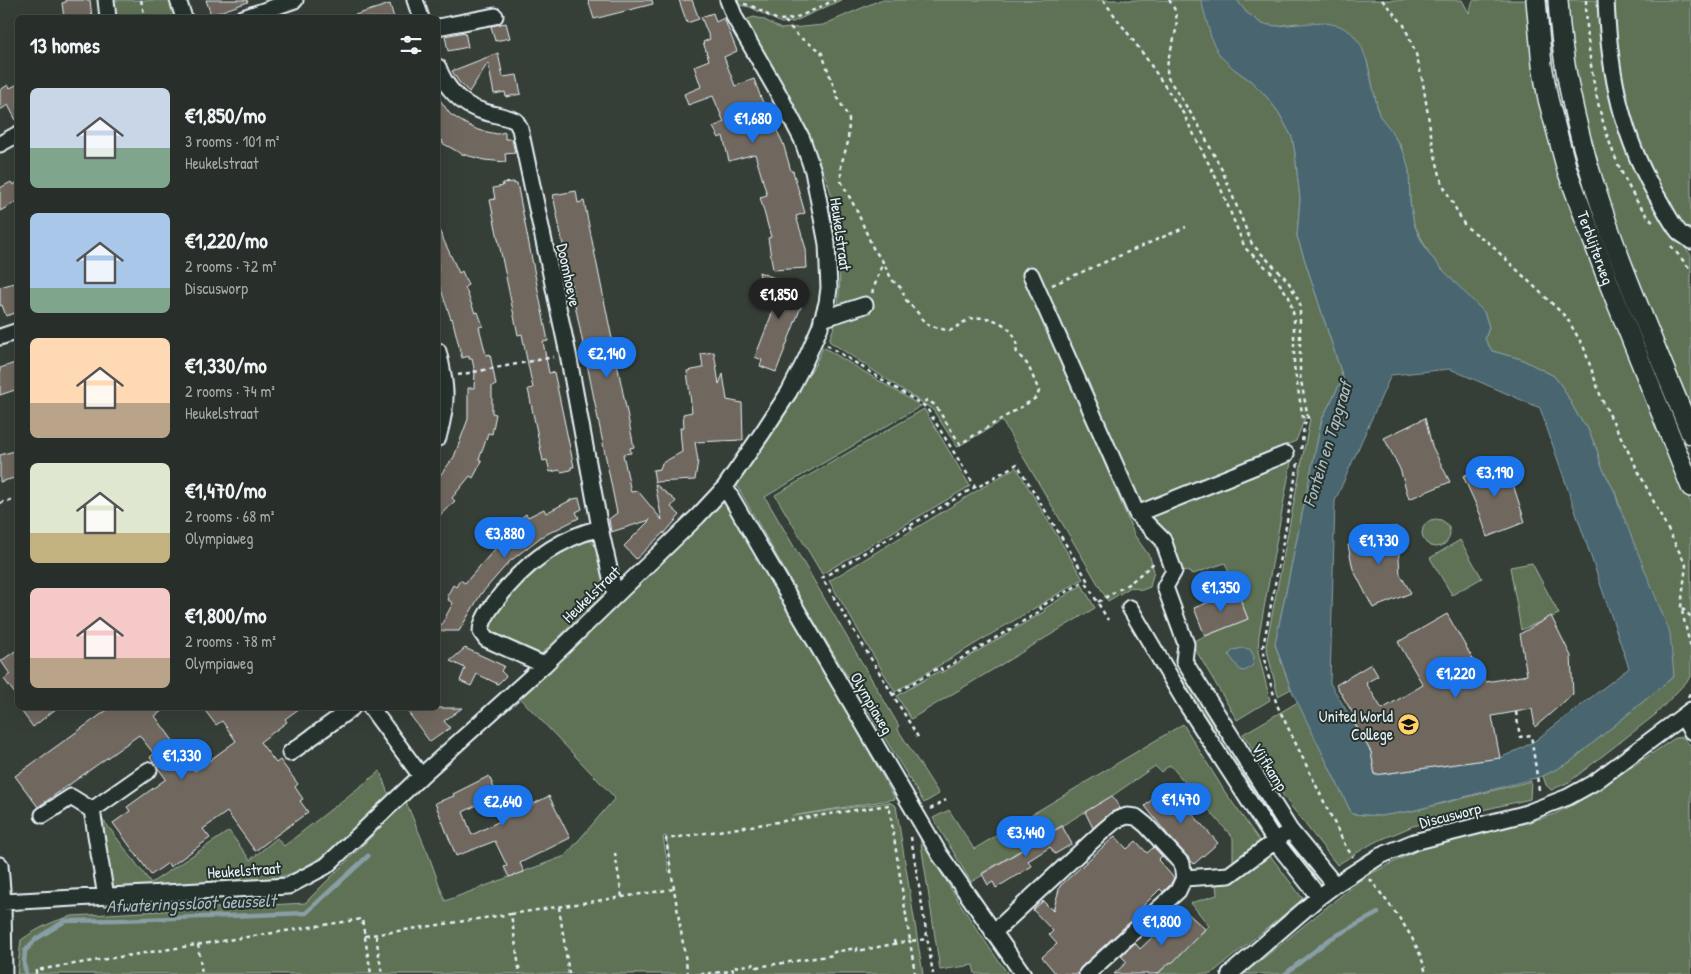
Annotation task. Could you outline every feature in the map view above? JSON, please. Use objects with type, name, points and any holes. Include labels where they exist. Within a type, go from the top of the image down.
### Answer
[{"type":"main road","name":"Terblijterweg","points":[[1536,0],[1543,74],[1567,170],[1610,286],[1691,487]]},
{"type":"main road","name":"Terblijterweg","points":[[1558,0],[1562,46],[1572,100],[1590,172],[1623,265],[1691,434]]},
{"type":"street","points":[[106,0],[108,15]]},
{"type":"street","points":[[178,0],[183,15]]},
{"type":"street","points":[[252,15],[295,0]]},
{"type":"street","points":[[416,0],[420,15]]},
{"type":"street","points":[[1606,0],[1607,34],[1613,77],[1619,106],[1631,144],[1645,178],[1680,232],[1690,238]]},
{"type":"street","name":"Heukelstraat","points":[[3,902],[288,886],[326,866],[421,776],[544,665],[698,516],[725,487],[789,392],[822,319],[827,303],[829,274],[827,244],[813,171],[798,131],[777,90],[739,26],[729,2]]},
{"type":"street","points":[[440,27],[494,16]]},
{"type":"street","name":"Doomhoeve","points":[[440,71],[447,85],[472,108],[516,122],[520,129],[568,354],[600,528],[615,595]]},
{"type":"street","points":[[0,144],[15,136]]},
{"type":"street","points":[[1032,275],[1137,514],[1163,540],[1174,571],[1165,587],[1186,644],[1184,661],[1167,671]]},
{"type":"street","points":[[822,319],[865,305]]},
{"type":"street","points":[[0,337],[15,332]]},
{"type":"street","points":[[440,359],[445,378],[445,411],[440,430]]},
{"type":"street","points":[[1137,514],[1286,454]]},
{"type":"street","name":"Olympiaweg","points":[[725,487],[940,855],[1023,974]]},
{"type":"street","points":[[544,665],[486,639],[481,632],[482,622],[505,589],[533,562],[576,536],[600,528]]},
{"type":"street","points":[[1130,608],[1185,702],[1275,841],[1319,897]]},
{"type":"street","name":"Vijfkamp","points":[[1184,661],[1290,830],[1334,885]]},
{"type":"street","points":[[290,753],[349,710]]},
{"type":"street","points":[[372,710],[421,776]]},
{"type":"street","points":[[1687,714],[1691,731]]},
{"type":"street","name":"Discusworp","points":[[1230,974],[1334,885],[1380,856],[1414,842],[1524,814],[1568,796],[1595,782],[1687,714]]},
{"type":"street","points":[[1211,743],[1227,732]]},
{"type":"street","points":[[92,810],[148,770]]},
{"type":"street","points":[[43,815],[71,796],[92,810],[106,897]]},
{"type":"street","points":[[994,933],[1116,820],[1127,816],[1136,817],[1146,825],[1182,864],[1184,878],[1178,891],[1087,974]]},
{"type":"street","points":[[1184,878],[1229,875],[1290,830]]},
{"type":"street","points":[[0,865],[3,902],[4,974]]},
{"type":"path","points":[[141,0],[144,15]]},
{"type":"path","points":[[785,21],[835,0]]},
{"type":"path","points":[[1103,0],[1144,55],[1183,113],[1218,184],[1245,248],[1272,273],[1289,297],[1294,316],[1294,366],[1304,426]]},
{"type":"path","points":[[1169,0],[1175,11],[1176,30],[1166,69],[1168,78],[1199,126],[1218,163],[1252,244],[1288,281],[1300,303],[1300,375],[1308,418],[1304,426],[1263,647],[1268,675],[1277,705],[1346,847],[1404,924],[1423,958],[1426,974]]},
{"type":"path","points":[[1382,0],[1404,25],[1416,54],[1423,83],[1433,147],[1442,183],[1465,226],[1489,243],[1567,318],[1584,348],[1602,400],[1686,564],[1681,607],[1691,649]]},
{"type":"path","points":[[729,2],[750,5],[785,21],[799,37],[821,51],[838,98],[849,119],[848,142],[840,173],[841,181],[857,210],[873,248],[892,280],[901,288],[906,300],[928,325],[949,331],[973,318],[995,319],[1000,322],[1013,336],[1016,342],[1017,354],[1028,365],[1039,391],[1037,397],[960,444],[936,405],[927,400],[921,404]]},
{"type":"path","points":[[1038,290],[1186,227]]},
{"type":"path","points":[[865,305],[883,262]]},
{"type":"path","points":[[815,338],[926,407],[977,488]]},
{"type":"path","points":[[445,378],[568,354]]},
{"type":"path","points":[[918,737],[822,578],[1017,464],[1087,580],[1085,581],[1108,620]]},
{"type":"path","points":[[0,503],[15,499]]},
{"type":"path","points":[[910,526],[912,530]]},
{"type":"path","points":[[1098,602],[1144,573]]},
{"type":"path","points":[[893,695],[940,667],[942,670],[959,660],[1042,610],[1040,607],[1085,581]]},
{"type":"path","points":[[1681,607],[1691,617]]},
{"type":"path","points":[[1516,712],[1520,737],[1531,735],[1539,790]]},
{"type":"path","points":[[933,974],[909,822],[946,800]]},
{"type":"path","points":[[688,974],[666,839],[874,809],[889,805],[915,974]]},
{"type":"path","points":[[681,836],[682,841]]},
{"type":"path","points":[[615,853],[622,897]]},
{"type":"path","points":[[365,936],[674,889]]},
{"type":"path","points":[[672,902],[676,901]]},
{"type":"path","points":[[559,907],[569,974]]},
{"type":"path","points":[[511,914],[520,974]]},
{"type":"path","points":[[36,974],[36,970],[362,918],[371,974]]},
{"type":"path","points":[[561,920],[565,919]]},
{"type":"path","points":[[376,935],[382,974]]},
{"type":"path","points":[[702,969],[702,974],[733,970],[732,967],[756,964],[757,967],[834,955],[834,952],[857,948],[857,951],[895,943],[928,939]]},
{"type":"path","points":[[198,944],[202,974]]},
{"type":"green space","points":[[110,0],[174,0],[179,15],[113,15]]},
{"type":"green space","points":[[733,0],[841,0],[793,22],[781,23],[750,7],[734,4]]},
{"type":"green space","points":[[880,0],[1201,0],[1206,15],[1234,69],[1251,81],[1279,113],[1292,137],[1295,153],[1300,199],[1297,236],[1343,378],[1322,419],[1275,644],[1291,689],[1278,696],[1266,646],[1310,419],[1305,418],[1296,441],[1140,506],[1046,323],[1135,536],[1150,557],[1154,571],[1150,587],[1142,590],[1131,587],[1108,601],[1002,421],[957,447],[933,410],[829,341],[836,319],[840,275],[837,227],[831,193],[814,152],[742,21],[754,17],[763,19],[781,29],[823,25]]},
{"type":"green space","points":[[1237,0],[1462,0],[1469,13],[1473,0],[1533,0],[1535,38],[1643,386],[1691,503],[1691,677],[1655,715],[1569,782],[1551,790],[1546,785],[1543,776],[1570,762],[1674,676],[1615,492],[1601,465],[1587,427],[1578,416],[1563,388],[1554,376],[1521,359],[1492,351],[1485,339],[1489,327],[1484,312],[1430,255],[1414,224],[1410,202],[1409,171],[1401,146],[1379,115],[1367,61],[1297,23],[1277,26],[1262,24],[1246,12]]},
{"type":"green space","points":[[1563,0],[1691,0],[1691,229],[1681,237],[1680,241],[1691,255],[1691,418],[1634,276],[1579,110]]},
{"type":"green space","points":[[823,347],[921,406],[765,497],[899,726],[897,728],[939,794],[924,803],[805,606],[735,482],[815,365]]},
{"type":"green space","points":[[924,409],[970,486],[822,574],[775,495]]},
{"type":"green space","points":[[1292,457],[1259,635],[1258,652],[1270,700],[1237,720],[1191,642],[1248,619],[1225,563],[1193,574],[1177,567],[1145,517]]},
{"type":"green space","points":[[1016,467],[1083,579],[895,692],[829,581]]},
{"type":"green space","points":[[725,497],[799,623],[895,799],[792,816],[889,802],[896,806],[923,974],[17,974],[21,940],[46,925],[72,916],[305,903],[406,802],[429,856],[445,901],[565,856],[615,798],[519,697]],"holes":[[[666,836],[671,871],[669,872],[663,837]]]},
{"type":"green space","points":[[1436,519],[1446,523],[1450,533],[1446,543],[1436,547],[1426,543],[1422,533],[1426,523]]},
{"type":"green space","points":[[1460,540],[1482,578],[1452,595],[1430,558]]},
{"type":"green space","points":[[590,541],[595,545],[605,593],[539,656],[491,630],[491,623],[495,615],[528,578],[559,555],[577,545]]},
{"type":"green space","points":[[1532,563],[1559,614],[1521,630],[1510,567]]},
{"type":"green space","points":[[1082,585],[1095,608],[911,719],[897,696],[939,671],[941,673],[1045,611],[1044,609]]},
{"type":"green space","points":[[1187,677],[1218,728],[1212,732],[1181,682],[1181,680]]},
{"type":"green space","points":[[1298,702],[1352,814],[1380,816],[1412,811],[1531,781],[1530,799],[1413,826],[1373,843],[1337,865],[1287,801],[1243,734]]},
{"type":"green space","points":[[1183,724],[1225,792],[1262,844],[1233,867],[1233,838],[1170,765],[1161,772],[1155,766],[1112,796],[982,873],[983,875],[971,882],[933,818],[949,810],[974,849]]},
{"type":"green space","points":[[1683,737],[1691,746],[1691,974],[1244,974],[1364,877],[1422,848],[1530,822],[1555,814],[1590,795],[1675,738]]},
{"type":"green space","points":[[1235,757],[1280,825],[1275,830],[1229,760]]},
{"type":"green space","points":[[380,771],[387,791],[391,796],[325,855],[296,872],[259,883],[117,888],[107,881],[99,818],[104,821],[151,883],[229,831],[250,860],[277,838],[284,846]]},
{"type":"green space","points":[[920,837],[962,907],[1008,974],[975,974],[973,965],[940,970]]},
{"type":"green space","points":[[1292,842],[1319,876],[1315,881],[1287,845]]},
{"type":"green space","points":[[1269,854],[1303,899],[1211,974],[1158,974],[1209,926],[1191,903],[1217,895],[1216,885],[1234,880]]},
{"type":"water","points":[[1201,0],[1237,0],[1246,12],[1262,24],[1277,26],[1322,22],[1340,26],[1351,32],[1361,45],[1367,61],[1379,115],[1390,129],[1405,155],[1409,171],[1410,202],[1414,224],[1430,255],[1484,312],[1489,327],[1485,339],[1492,351],[1521,359],[1554,376],[1563,388],[1578,416],[1587,427],[1601,465],[1615,492],[1670,633],[1674,676],[1570,762],[1543,776],[1412,811],[1380,816],[1352,814],[1291,689],[1275,644],[1322,419],[1343,378],[1297,236],[1300,199],[1292,137],[1279,113],[1266,96],[1220,56],[1212,41]],"holes":[[[1450,369],[1540,408],[1629,668],[1536,740],[1500,758],[1375,775],[1371,752],[1330,683],[1335,501],[1391,375]]]},
{"type":"water","points":[[1250,649],[1254,657],[1253,665],[1245,671],[1240,670],[1229,655],[1233,650]]},
{"type":"building","points":[[66,0],[90,0],[92,15],[64,15],[62,3],[66,2]]},
{"type":"building","points":[[206,0],[247,0],[248,2],[211,15]]},
{"type":"building","points":[[588,0],[652,0],[653,4],[594,19]]},
{"type":"building","points":[[679,0],[692,0],[699,19],[687,23]]},
{"type":"building","points":[[390,4],[393,15],[355,15]]},
{"type":"building","points":[[713,13],[716,22],[724,18],[737,51],[724,57],[735,86],[754,79],[783,143],[805,213],[796,216],[806,249],[807,268],[773,270],[768,238],[771,237],[760,197],[767,195],[755,154],[729,161],[723,136],[719,138],[713,127],[724,122],[713,96],[688,105],[684,94],[701,87],[694,66],[709,60],[703,42],[710,39],[701,17]]},
{"type":"building","points":[[506,23],[510,38],[495,41],[491,26]]},
{"type":"building","points":[[465,32],[468,47],[448,51],[445,36]]},
{"type":"building","points":[[498,53],[503,77],[517,75],[521,94],[506,97],[505,92],[494,94],[488,63],[469,92],[452,71]]},
{"type":"building","points":[[8,85],[10,88],[15,86],[15,118],[8,105],[0,110],[0,90]]},
{"type":"building","points":[[440,100],[450,114],[478,130],[497,134],[505,132],[505,139],[512,139],[515,153],[505,154],[506,162],[484,160],[462,154],[442,143],[443,141],[440,139]]},
{"type":"building","points":[[11,182],[13,185],[15,184],[15,203],[0,211],[0,188]]},
{"type":"building","points":[[514,182],[514,184],[517,183],[548,341],[543,342],[549,373],[554,372],[574,467],[571,467],[571,470],[561,472],[560,470],[550,472],[547,460],[543,461],[528,389],[533,388],[522,334],[518,335],[490,200],[495,199],[493,188],[503,186],[502,183]]},
{"type":"building","points":[[576,191],[578,203],[584,201],[634,447],[630,448],[631,453],[623,454],[631,492],[638,491],[662,520],[655,484],[676,501],[671,507],[680,515],[664,534],[664,532],[636,559],[624,546],[650,520],[611,532],[609,519],[617,513],[553,195]]},
{"type":"building","points":[[440,232],[459,273],[462,271],[468,285],[465,287],[475,313],[478,312],[483,326],[479,327],[486,355],[490,354],[496,385],[492,386],[492,413],[496,414],[492,434],[488,433],[479,459],[482,461],[473,478],[470,476],[452,498],[455,501],[440,515],[440,475],[454,457],[468,419],[468,388],[474,388],[475,373],[472,359],[469,359],[469,356],[462,358],[440,287]]},
{"type":"building","points":[[759,272],[807,291],[776,372],[760,366],[762,360],[755,357],[778,298],[763,292]]},
{"type":"building","points":[[15,283],[15,313],[6,316],[2,305],[0,306],[0,287]]},
{"type":"building","points":[[714,352],[719,384],[723,374],[727,400],[742,403],[743,440],[695,442],[698,461],[695,480],[655,482],[653,470],[660,469],[662,463],[682,452],[680,428],[684,427],[683,414],[692,412],[687,371],[703,368],[701,354]]},
{"type":"building","points":[[15,363],[15,390],[0,395],[0,368]]},
{"type":"building","points":[[1425,418],[1432,446],[1450,482],[1409,499],[1400,469],[1384,438]]},
{"type":"building","points":[[15,451],[15,478],[0,482],[0,455]]},
{"type":"building","points":[[1499,459],[1512,481],[1525,522],[1487,537],[1481,516],[1463,476],[1484,468]]},
{"type":"building","points":[[579,498],[582,509],[576,512],[579,518],[541,537],[509,562],[481,594],[459,631],[440,631],[440,627],[453,603],[448,600],[447,596],[453,585],[456,587],[460,580],[465,583],[495,549],[515,533],[510,527],[526,514],[528,517],[544,509],[546,513],[573,499]]},
{"type":"building","points":[[1397,527],[1400,574],[1411,593],[1373,608],[1353,569],[1348,545],[1367,540],[1366,528]]},
{"type":"building","points":[[1237,591],[1248,619],[1205,636],[1194,608]]},
{"type":"building","points":[[1447,614],[1486,682],[1527,675],[1520,634],[1551,616],[1571,656],[1573,694],[1535,727],[1532,709],[1492,716],[1500,758],[1375,775],[1371,752],[1355,724],[1358,722],[1336,685],[1371,664],[1378,676],[1366,683],[1382,709],[1423,685],[1398,642]]},
{"type":"building","points":[[465,648],[504,666],[501,671],[506,676],[498,684],[477,674],[471,686],[460,681],[465,668],[450,661]]},
{"type":"building","points":[[15,651],[15,694],[4,679],[10,674],[1,661]]},
{"type":"building","points":[[462,708],[444,721],[450,728],[430,742],[406,710]]},
{"type":"building","points":[[20,710],[54,710],[33,727]]},
{"type":"building","points":[[107,710],[163,710],[155,716],[195,771],[236,741],[222,721],[216,725],[205,710],[297,710],[285,719],[287,722],[260,742],[276,763],[280,760],[298,784],[295,787],[303,799],[300,801],[308,812],[255,851],[227,812],[203,829],[210,838],[170,867],[168,863],[151,875],[113,823],[130,811],[127,807],[166,779],[150,757],[154,754],[139,735],[38,807],[15,776]]},
{"type":"building","points":[[489,776],[497,795],[463,812],[472,835],[549,796],[570,838],[520,863],[524,872],[509,877],[504,867],[507,866],[495,841],[456,856],[435,803],[454,796],[453,794]]},
{"type":"building","points":[[1167,785],[1218,843],[1194,864],[1145,806]]},
{"type":"building","points":[[1112,796],[1120,808],[1110,813],[1093,828],[1085,812]]},
{"type":"building","points":[[1062,826],[1072,844],[1055,854],[1050,847],[1028,861],[1032,866],[996,888],[993,882],[988,885],[982,874]]},
{"type":"building","points":[[1115,836],[1127,849],[1136,841],[1147,853],[1154,847],[1162,856],[1158,860],[1174,878],[1163,892],[1160,889],[1139,910],[1141,912],[1081,967],[1077,974],[1056,974],[1042,957],[1057,944],[1049,935],[1053,931],[1033,910],[1043,901],[1053,911],[1060,886]]},
{"type":"building","points":[[1183,909],[1205,929],[1173,962],[1169,963],[1157,974],[1114,974],[1127,962],[1121,956],[1135,943],[1140,949],[1162,928],[1164,930]]},
{"type":"waterway","name":"Afwateringssloot Geusselt","points":[[26,974],[24,964],[25,951],[36,939],[65,921],[306,913],[368,856]]},
{"type":"waterway","name":"Fontein en Tapgraaf","points":[[1285,974],[1330,939],[1378,913]]},
{"type":"place","name":"United World College","points":[[1409,725]]}]
